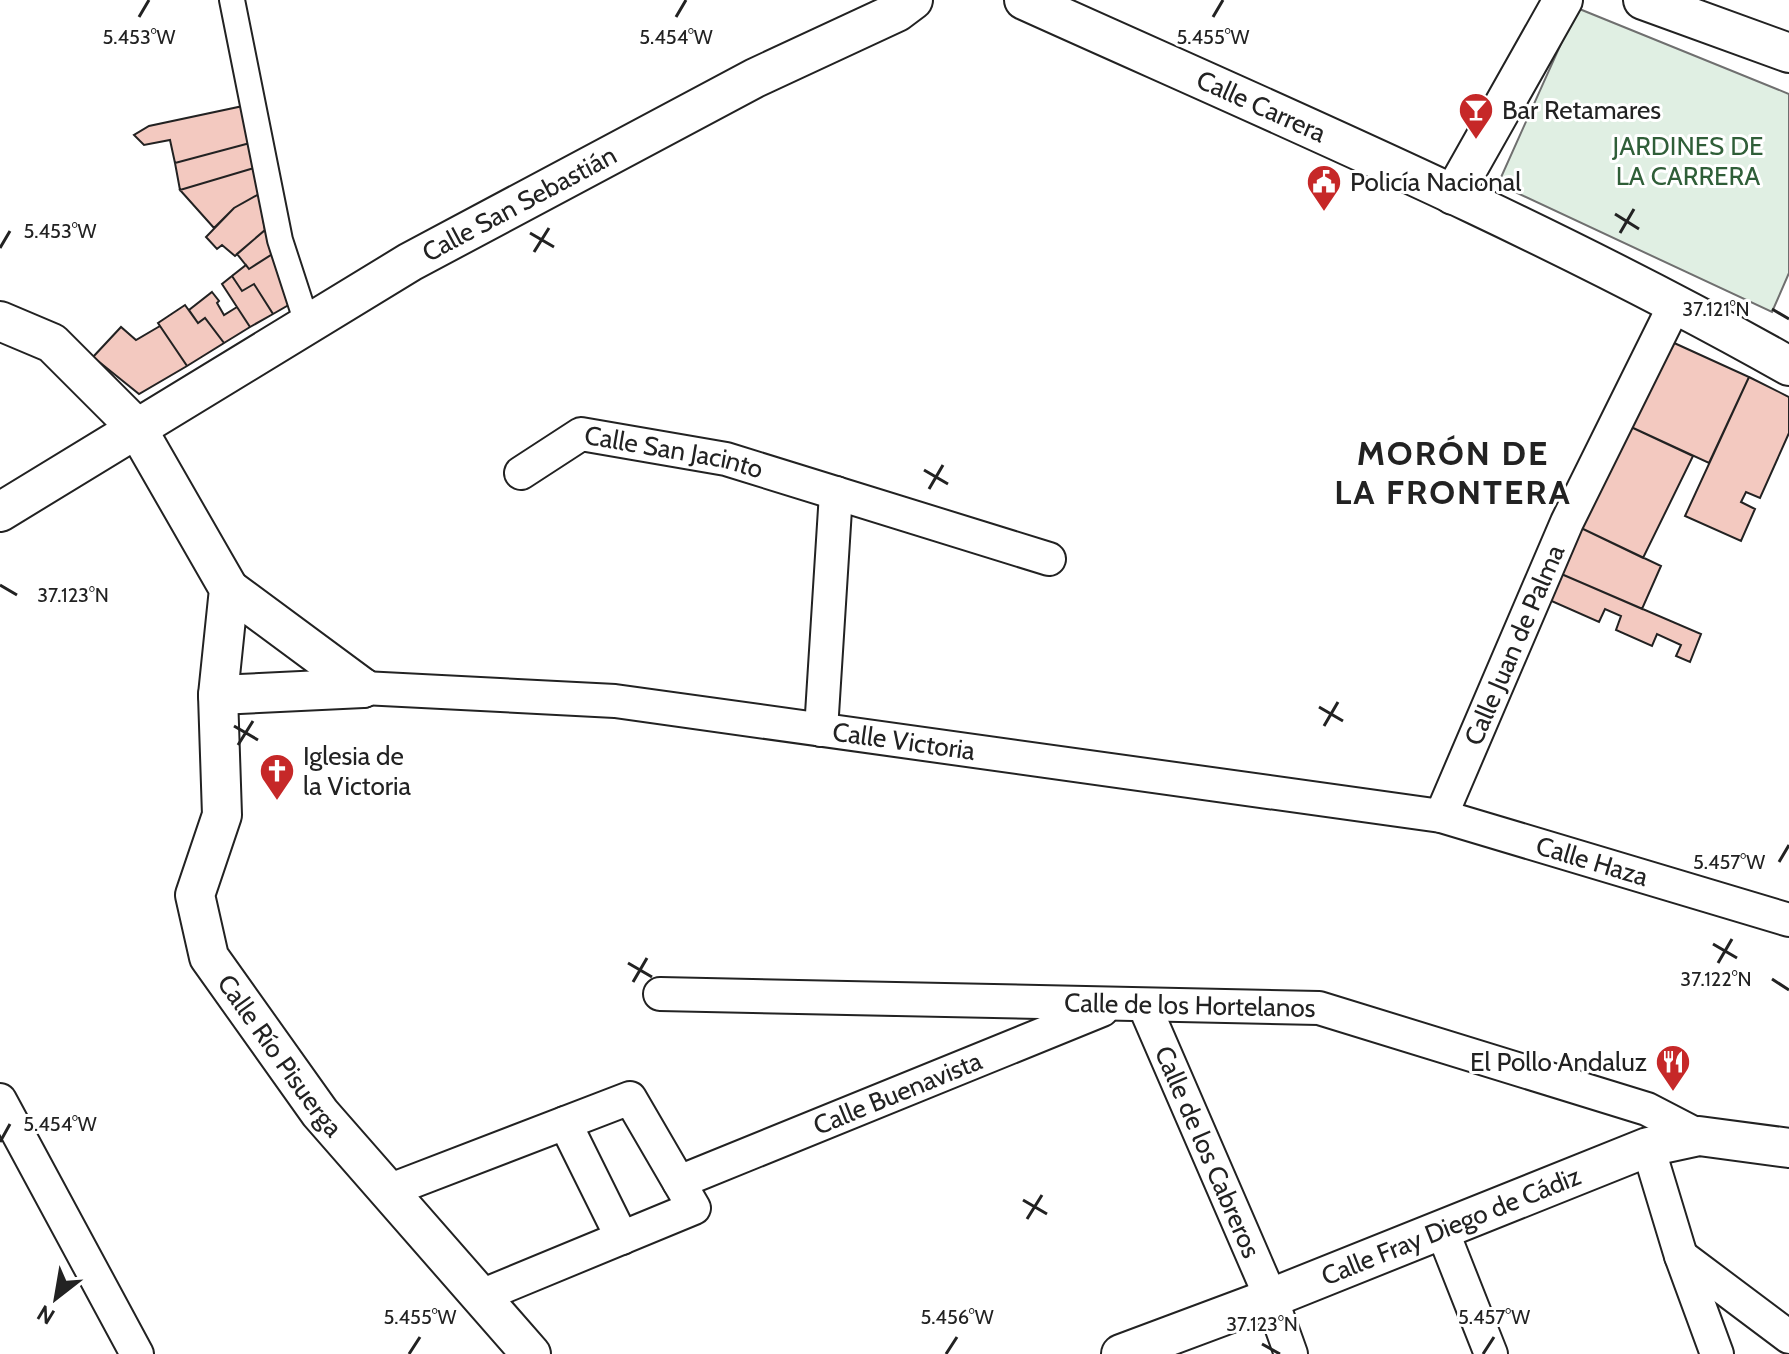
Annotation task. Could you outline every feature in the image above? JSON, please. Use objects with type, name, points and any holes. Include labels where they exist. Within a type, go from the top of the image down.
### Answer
[{"type":"street","points":[[232,0],[280,240],[307,323]]},
{"type":"street","name":"Calle San Sebastián","points":[[0,512],[410,262],[755,78],[897,12],[913,0]]},
{"type":"street","name":"Calle Carrera","points":[[1024,0],[1453,195],[1788,362]]},
{"type":"street","points":[[1453,195],[1563,0]]},
{"type":"street","points":[[1643,0],[1789,53]]},
{"type":"street","name":"Calle Juan de Palma","points":[[1441,816],[1567,522],[1675,304]]},
{"type":"street","points":[[0,321],[52,343],[136,427],[229,589],[363,688]]},
{"type":"street","name":"Calle San Jacinto","points":[[521,473],[581,434],[726,459],[1049,559]]},
{"type":"street","points":[[821,730],[836,493]]},
{"type":"street","name":"Calle Río Pisuerga","points":[[229,589],[218,695],[222,815],[195,895],[209,957],[320,1113],[531,1354]]},
{"type":"street","points":[[218,695],[363,688]]},
{"type":"street","name":"Calle Victoria","points":[[363,688],[615,701],[1441,816]]},
{"type":"street","name":"Calle Haza","points":[[1441,816],[1789,920]]},
{"type":"street","name":"Calle de los Hortelanos","points":[[660,994],[1319,1008],[1647,1109],[1699,1136]]},
{"type":"street","name":"Calle Buenavista","points":[[679,1182],[1130,1005]]},
{"type":"street","name":"Calle de los Cabreros","points":[[1130,1005],[1271,1298],[1291,1354]]},
{"type":"street","points":[[388,1191],[630,1098],[694,1208],[481,1296]]},
{"type":"street","points":[[2,1109],[137,1354]]},
{"type":"street","points":[[565,1123],[622,1238]]},
{"type":"street","name":"Calle Fray Diego de Cádiz","points":[[1121,1354],[1271,1298],[1648,1147],[1699,1136],[1789,1148]]},
{"type":"street","points":[[1648,1147],[1681,1256],[1717,1354]]},
{"type":"street","points":[[1442,1230],[1491,1354]]},
{"type":"street","points":[[1681,1256],[1789,1337]]},
{"type":"green space","name":"JARDINES DE LA CARRERA","points":[[1577,8],[1789,94],[1789,273],[1772,312],[1498,184]]},
{"type":"building","points":[[243,106],[250,143],[175,163],[170,140],[144,145],[134,135],[149,126]]},
{"type":"building","points":[[250,143],[254,168],[180,190],[175,163]]},
{"type":"building","points":[[254,168],[259,194],[234,208],[214,228],[180,190]]},
{"type":"building","points":[[259,194],[265,230],[235,256],[222,245],[217,249],[206,237],[234,208]]},
{"type":"building","points":[[265,230],[274,253],[249,269],[237,254]]},
{"type":"building","points":[[274,253],[292,303],[273,314],[254,284],[242,291],[232,276],[246,265],[249,269]]},
{"type":"building","points":[[232,276],[242,291],[254,284],[273,314],[250,327],[222,284]]},
{"type":"building","points":[[212,292],[224,315],[237,307],[250,327],[224,343],[205,318],[198,323],[189,310]]},
{"type":"building","points":[[185,305],[198,323],[205,318],[224,343],[187,366],[158,323]]},
{"type":"building","points":[[160,326],[187,366],[139,394],[93,357],[121,327],[136,340]]},
{"type":"building","points":[[1672,342],[1749,377],[1709,463],[1631,427]]},
{"type":"building","points":[[1749,377],[1789,397],[1789,433],[1760,498],[1746,492],[1741,502],[1755,509],[1741,541],[1685,516]]},
{"type":"building","points":[[1631,427],[1693,456],[1643,558],[1581,528]]},
{"type":"building","points":[[1581,528],[1661,566],[1642,609],[1559,573]]},
{"type":"building","points":[[1559,573],[1701,634],[1690,662],[1676,656],[1681,645],[1657,634],[1652,646],[1616,630],[1621,616],[1605,609],[1599,622],[1547,599]]},
{"type":"place","name":"Bar Retamares","points":[[1476,141]]},
{"type":"place","name":"Policía Nacional","points":[[1324,213]]},
{"type":"place","name":"Iglesia de la Victoria","points":[[277,802]]},
{"type":"place","name":"El Pollo Andaluz","points":[[1673,1093]]},
{"type":"district","name":"MORÓN DE LA FRONTERA","points":[[1453,472]]}]
